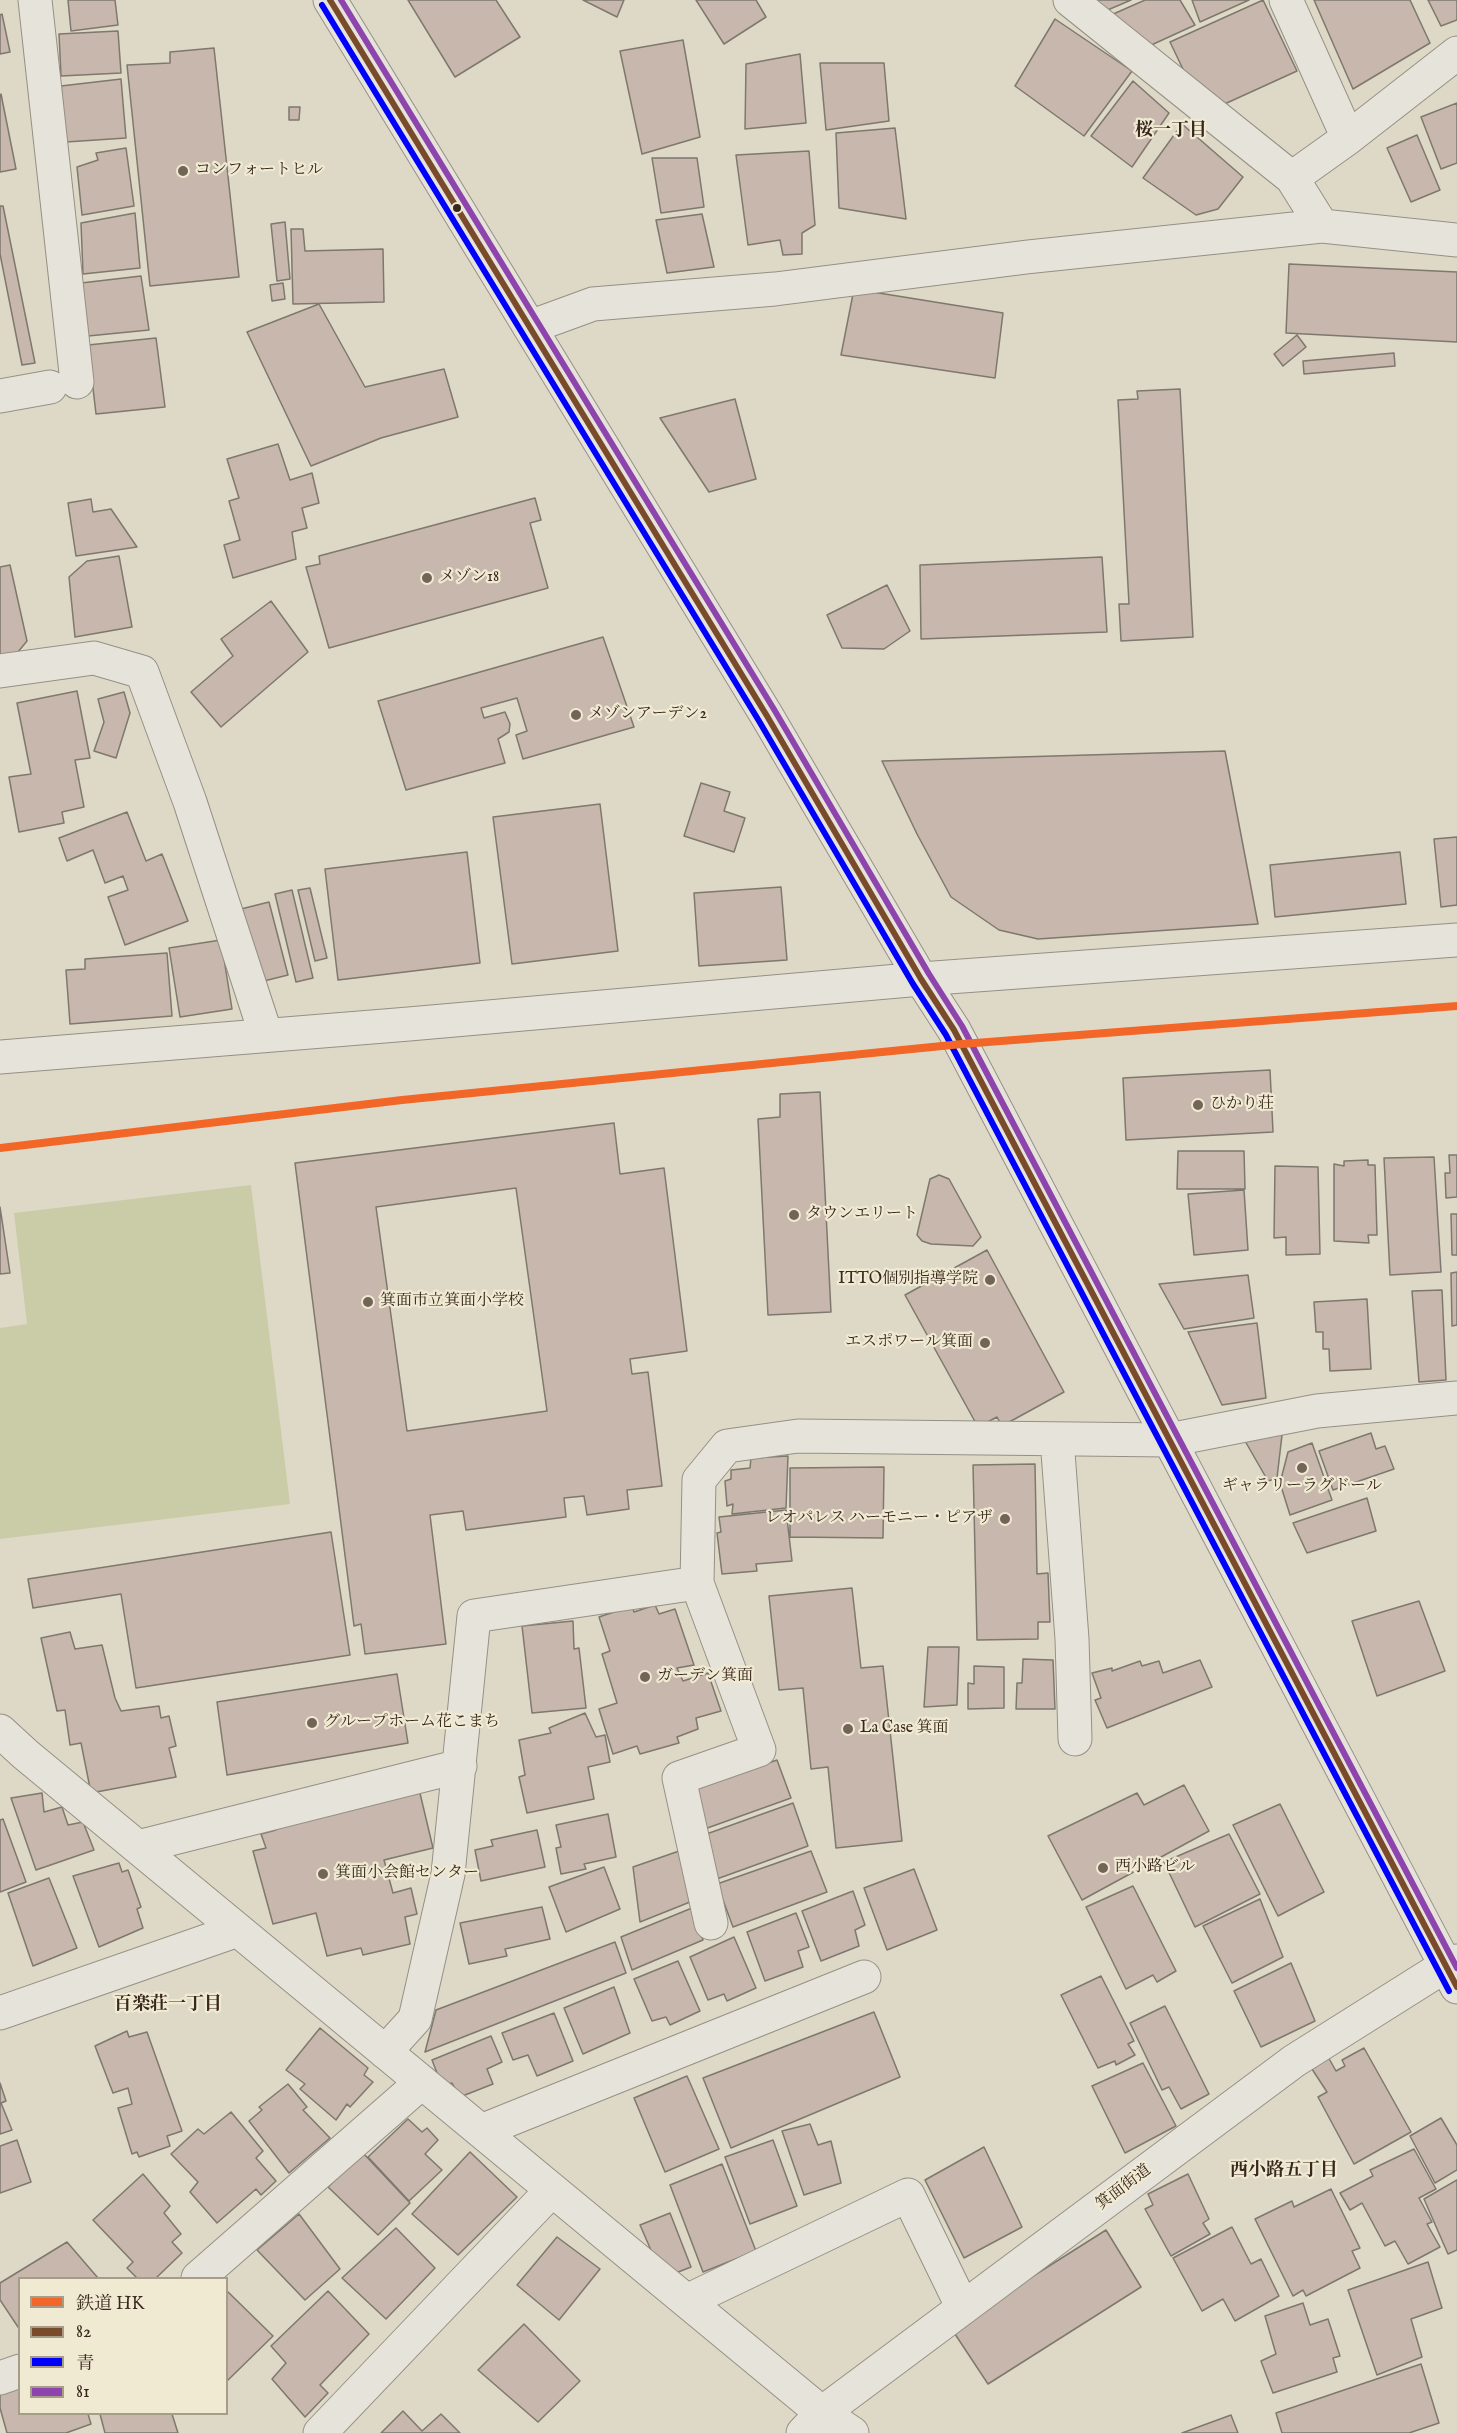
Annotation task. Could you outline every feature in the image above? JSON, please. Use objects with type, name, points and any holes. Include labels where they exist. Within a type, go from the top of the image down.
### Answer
[{"type":"street","points":[[0,396],[64,384],[36,0]]},
{"type":"street","points":[[330,0],[767,716],[921,979],[962,1044],[1169,1440],[1453,1971]]},
{"type":"street","points":[[1070,0],[1292,178],[1322,226]]},
{"type":"street","points":[[1286,0],[1348,138]]},
{"type":"street","points":[[1292,178],[1348,138],[1457,53]]},
{"type":"street","points":[[530,327],[593,304],[775,289],[1027,257],[1322,226],[1457,240]]},
{"type":"street","points":[[0,671],[94,658],[142,672],[190,802],[266,1035]]},
{"type":"street","points":[[0,1057],[921,979],[1457,940]]},
{"type":"street","points":[[711,1923],[679,1779],[759,1750],[697,1583],[699,1480],[727,1446],[798,1436],[1169,1440],[1317,1411],[1457,1398]]},
{"type":"street","points":[[1057,1438],[1072,1639],[1075,1739]]},
{"type":"street","points":[[385,2052],[415,2019],[448,1874],[474,1616],[697,1583]]},
{"type":"street","points":[[0,1731],[12,1758],[138,1847],[687,2301],[813,2423],[852,2433]]},
{"type":"street","points":[[138,1847],[460,1766]]},
{"type":"street","points":[[0,2013],[237,1930]]},
{"type":"street","name":"箕面街道","points":[[813,2423],[1294,2061],[1453,1971]]},
{"type":"street","points":[[481,2131],[864,1977]]},
{"type":"street","points":[[199,2277],[422,2082]]},
{"type":"street","points":[[320,2433],[552,2190]]},
{"type":"street","points":[[687,2301],[908,2195],[963,2308]]},
{"type":"street","points":[[0,2378],[18,2372]]},
{"type":"green space","points":[[251,1185],[290,1504],[0,1539],[0,1328],[27,1324],[14,1213]]},
{"type":"building","points":[[68,0],[115,0],[118,25],[71,31]]},
{"type":"building","points":[[408,0],[496,0],[520,37],[455,77]]},
{"type":"building","points":[[583,0],[624,0],[617,17]]},
{"type":"building","points":[[696,0],[756,0],[766,17],[724,44]]},
{"type":"building","points":[[1089,0],[1131,0],[1103,12]]},
{"type":"building","points":[[1145,0],[1180,0],[1195,25],[1147,47],[1111,15]]},
{"type":"building","points":[[1192,0],[1249,0],[1200,22]]},
{"type":"building","points":[[1263,0],[1297,71],[1218,107],[1192,88],[1170,42]]},
{"type":"building","points":[[1314,0],[1410,0],[1430,43],[1353,89]]},
{"type":"building","points":[[1428,0],[1457,0],[1457,20],[1441,26]]},
{"type":"building","points":[[2,14],[10,52],[0,54],[0,15]]},
{"type":"building","points":[[1055,19],[1132,71],[1084,136],[1015,86]]},
{"type":"building","points":[[118,31],[121,73],[61,76],[59,34]]},
{"type":"building","points":[[683,40],[700,137],[642,154],[620,51]]},
{"type":"building","name":"コンフォートヒル","points":[[214,48],[239,277],[150,286],[127,65],[170,63],[170,52]]},
{"type":"building","points":[[800,54],[806,123],[745,129],[746,64]]},
{"type":"building","points":[[820,63],[884,63],[889,121],[826,130]]},
{"type":"building","points":[[121,79],[126,138],[66,142],[61,86]]},
{"type":"building","points":[[1133,81],[1169,113],[1132,167],[1091,136]]},
{"type":"building","points":[[0,95],[16,169],[0,172]]},
{"type":"building","points":[[1457,103],[1457,163],[1441,169],[1421,117]]},
{"type":"building","points":[[289,107],[300,107],[299,120],[289,120]]},
{"type":"building","points":[[1182,124],[1243,177],[1218,209],[1196,215],[1143,178]]},
{"type":"building","points":[[895,128],[906,219],[839,208],[836,133]]},
{"type":"building","points":[[1417,135],[1440,190],[1411,202],[1387,148]]},
{"type":"building","points":[[126,148],[134,206],[82,215],[77,167],[98,160],[96,153]]},
{"type":"building","points":[[809,151],[815,225],[802,233],[802,254],[783,255],[780,240],[748,245],[736,155]]},
{"type":"building","points":[[652,158],[697,158],[704,207],[661,213]]},
{"type":"building","points":[[0,206],[3,206],[35,363],[22,365],[0,254]]},
{"type":"building","points":[[135,213],[140,268],[83,274],[81,223]]},
{"type":"building","points":[[702,214],[714,267],[667,273],[656,220]]},
{"type":"building","points":[[285,222],[290,279],[277,281],[271,224]]},
{"type":"building","points":[[291,229],[303,229],[305,251],[383,249],[384,302],[293,304]]},
{"type":"building","points":[[1289,264],[1457,272],[1457,342],[1286,333]]},
{"type":"building","points":[[141,276],[149,330],[88,336],[81,283]]},
{"type":"building","points":[[283,283],[285,299],[272,301],[270,285]]},
{"type":"building","points":[[854,289],[1003,313],[995,378],[841,355]]},
{"type":"building","points":[[319,304],[365,387],[444,369],[458,417],[381,438],[311,466],[247,332]]},
{"type":"building","points":[[1297,335],[1306,347],[1283,366],[1274,354]]},
{"type":"building","points":[[156,338],[165,407],[96,414],[88,345]]},
{"type":"building","points":[[1394,353],[1395,366],[1304,374],[1303,361]]},
{"type":"building","points":[[1180,389],[1193,637],[1121,641],[1119,604],[1129,604],[1118,400],[1138,399],[1137,391]]},
{"type":"building","points":[[735,399],[756,479],[709,492],[660,418]]},
{"type":"building","points":[[278,444],[290,480],[312,473],[319,503],[302,508],[307,528],[292,532],[296,559],[233,578],[224,545],[240,540],[229,501],[239,498],[227,459]]},
{"type":"building","name":"メゾン18","points":[[535,498],[541,520],[530,523],[548,588],[329,648],[306,567],[320,564],[319,556]]},
{"type":"building","points":[[91,499],[93,512],[111,509],[137,547],[76,556],[68,503]]},
{"type":"building","points":[[119,556],[132,627],[75,637],[69,577],[87,561]]},
{"type":"building","points":[[1102,557],[1107,632],[921,639],[920,565]]},
{"type":"building","points":[[10,565],[27,641],[13,658],[0,660],[0,567]]},
{"type":"building","points":[[887,585],[910,631],[884,649],[842,648],[827,615]]},
{"type":"building","points":[[271,601],[308,652],[221,727],[191,692],[233,656],[221,639]]},
{"type":"building","name":"メゾンアーデン2","points":[[603,637],[634,727],[523,759],[516,735],[527,731],[517,698],[481,708],[484,718],[505,712],[510,724],[509,732],[498,739],[505,763],[406,790],[378,701]]},
{"type":"building","points":[[77,691],[90,758],[75,760],[84,807],[62,812],[64,823],[19,832],[9,777],[31,774],[17,703]]},
{"type":"building","points":[[124,692],[130,713],[116,758],[94,751],[104,722],[98,699]]},
{"type":"building","points":[[1225,751],[1258,924],[1038,939],[999,930],[951,897],[917,834],[882,761]]},
{"type":"building","points":[[701,783],[730,792],[724,811],[745,818],[734,852],[684,836]]},
{"type":"building","points":[[600,804],[618,951],[512,964],[493,817]]},
{"type":"building","points":[[127,812],[146,861],[162,854],[188,921],[125,945],[108,897],[128,890],[123,876],[105,883],[93,850],[67,861],[59,838]]},
{"type":"building","points":[[1457,837],[1457,905],[1441,907],[1434,839]]},
{"type":"building","points":[[467,852],[480,963],[338,980],[325,869]]},
{"type":"building","points":[[1400,852],[1406,904],[1275,917],[1270,865]]},
{"type":"building","points":[[781,887],[787,960],[699,966],[694,893]]},
{"type":"building","points":[[310,888],[327,958],[315,961],[298,890]]},
{"type":"building","points":[[292,890],[313,978],[296,982],[275,894]]},
{"type":"building","points":[[269,902],[288,975],[260,982],[241,909]]},
{"type":"building","points":[[221,940],[232,1009],[180,1017],[169,948]]},
{"type":"building","points":[[167,953],[172,1016],[70,1024],[66,970],[85,969],[85,959]]},
{"type":"building","name":"ひかり荘","points":[[1270,1070],[1273,1132],[1126,1140],[1123,1078]]},
{"type":"building","name":"タウンエリート","points":[[820,1092],[831,1312],[768,1315],[758,1119],[780,1117],[780,1094]]},
{"type":"building","points":[[614,1123],[620,1174],[664,1168],[687,1351],[630,1359],[632,1374],[648,1372],[662,1486],[627,1490],[629,1509],[587,1515],[584,1496],[564,1498],[566,1517],[466,1530],[463,1511],[430,1515],[446,1644],[365,1654],[361,1624],[354,1626],[295,1163]],"holes":[[[516,1188],[547,1411],[407,1431],[376,1207]]]},
{"type":"building","points":[[1178,1151],[1244,1151],[1245,1189],[1177,1189]]},
{"type":"building","points":[[1449,1155],[1457,1155],[1457,1197],[1446,1198],[1445,1173],[1450,1173]]},
{"type":"building","points":[[1434,1157],[1441,1272],[1390,1275],[1384,1158]]},
{"type":"building","points":[[1368,1160],[1368,1165],[1375,1165],[1377,1235],[1368,1235],[1369,1243],[1334,1241],[1334,1164],[1344,1166],[1344,1161]]},
{"type":"building","points":[[1275,1166],[1318,1167],[1320,1254],[1286,1255],[1286,1237],[1274,1238]]},
{"type":"building","points":[[939,1175],[949,1179],[981,1237],[973,1246],[931,1244],[922,1241],[917,1235],[930,1179]]},
{"type":"building","points":[[1244,1190],[1248,1250],[1194,1255],[1188,1194]]},
{"type":"building","points":[[0,1207],[10,1273],[0,1274]]},
{"type":"building","points":[[1451,1214],[1457,1214],[1457,1255],[1452,1255]]},
{"type":"building","name":"エスポワール箕面","points":[[987,1250],[1064,1392],[1002,1426],[997,1417],[978,1427],[905,1295]]},
{"type":"building","points":[[1457,1272],[1457,1325],[1452,1326],[1451,1273]]},
{"type":"building","points":[[1248,1275],[1254,1318],[1184,1329],[1159,1284]]},
{"type":"building","points":[[1442,1290],[1446,1380],[1419,1382],[1412,1291]]},
{"type":"building","points":[[1367,1299],[1371,1369],[1330,1371],[1329,1349],[1323,1349],[1323,1332],[1316,1332],[1314,1302]]},
{"type":"building","points":[[1257,1323],[1266,1398],[1222,1405],[1188,1332]]},
{"type":"building","points":[[1371,1433],[1376,1449],[1385,1446],[1394,1469],[1333,1490],[1319,1451]]},
{"type":"building","points":[[1241,1434],[1282,1435],[1277,1478],[1268,1481]]},
{"type":"building","name":"ギャラリーラグドール","points":[[1312,1443],[1332,1500],[1290,1515],[1280,1483],[1288,1452]]},
{"type":"building","points":[[788,1456],[786,1508],[732,1514],[733,1504],[727,1506],[725,1481],[731,1479],[731,1470],[750,1468],[751,1458]]},
{"type":"building","name":"レオパレス ハーモニー・ピアザ","points":[[1035,1464],[1037,1574],[1048,1573],[1050,1622],[1038,1622],[1038,1639],[977,1640],[973,1465]]},
{"type":"building","points":[[884,1467],[883,1538],[790,1537],[790,1468]]},
{"type":"building","points":[[1367,1498],[1376,1531],[1307,1553],[1293,1523]]},
{"type":"building","points":[[786,1510],[792,1561],[756,1564],[757,1571],[722,1574],[717,1533],[721,1532],[719,1517]]},
{"type":"building","points":[[331,1532],[350,1655],[136,1688],[121,1594],[33,1608],[28,1579]]},
{"type":"building","name":"La Case 箕面","points":[[852,1588],[861,1668],[883,1666],[902,1841],[836,1848],[828,1767],[811,1769],[803,1688],[779,1690],[769,1596]]},
{"type":"building","points":[[1419,1601],[1445,1671],[1377,1696],[1352,1621]]},
{"type":"building","name":"ガーデン箕面","points":[[655,1605],[659,1614],[675,1609],[694,1665],[677,1668],[683,1681],[708,1673],[721,1711],[696,1718],[698,1729],[677,1737],[679,1743],[640,1754],[637,1746],[613,1754],[599,1709],[617,1703],[602,1654],[610,1651],[599,1617],[632,1606],[634,1612]]},
{"type":"building","points":[[573,1621],[574,1649],[579,1648],[586,1708],[532,1713],[522,1626]]},
{"type":"building","points":[[70,1632],[75,1649],[102,1645],[115,1698],[121,1711],[159,1706],[161,1718],[169,1716],[176,1746],[169,1748],[176,1777],[91,1793],[81,1743],[70,1745],[65,1710],[57,1711],[41,1638]]},
{"type":"building","points":[[928,1647],[959,1647],[957,1705],[924,1707]]},
{"type":"building","points":[[1023,1659],[1053,1660],[1055,1709],[1016,1709],[1017,1683],[1022,1683]]},
{"type":"building","points":[[1200,1660],[1212,1687],[1107,1728],[1095,1700],[1101,1698],[1092,1673],[1112,1668],[1112,1671],[1140,1661],[1142,1666],[1159,1661],[1163,1673]]},
{"type":"building","points":[[974,1666],[1004,1667],[1004,1708],[968,1709],[968,1683],[974,1684]]},
{"type":"building","name":"グループホーム花こまち","points":[[397,1674],[408,1743],[227,1775],[217,1702]]},
{"type":"building","points":[[585,1713],[596,1737],[605,1735],[610,1762],[588,1767],[594,1799],[527,1813],[519,1777],[525,1775],[519,1740],[551,1733],[549,1728]]},
{"type":"building","points":[[777,1760],[791,1798],[699,1831],[686,1791]]},
{"type":"building","name":"西小路ビル","points":[[1184,1785],[1209,1831],[1082,1900],[1048,1836],[1137,1793],[1144,1805]]},
{"type":"building","name":"箕面小会館センター","points":[[419,1789],[433,1848],[384,1860],[393,1893],[411,1888],[417,1914],[405,1917],[410,1944],[363,1955],[361,1948],[327,1956],[316,1913],[273,1924],[253,1851],[266,1848],[261,1834],[276,1830],[275,1824]]},
{"type":"building","points":[[42,1793],[44,1812],[62,1807],[68,1825],[83,1822],[94,1850],[36,1870],[11,1798]]},
{"type":"building","points":[[793,1803],[808,1846],[714,1880],[701,1836]]},
{"type":"building","points":[[1280,1804],[1324,1892],[1278,1916],[1233,1825]]},
{"type":"building","points":[[608,1814],[616,1857],[584,1864],[586,1869],[561,1874],[556,1848],[561,1847],[556,1825]]},
{"type":"building","points":[[3,1819],[26,1882],[0,1892],[0,1820]]},
{"type":"building","points":[[537,1830],[545,1867],[481,1881],[475,1850],[493,1846],[491,1840]]},
{"type":"building","points":[[1229,1834],[1260,1894],[1195,1927],[1164,1862]]},
{"type":"building","points":[[682,1850],[690,1902],[640,1922],[633,1867]]},
{"type":"building","points":[[811,1851],[827,1892],[733,1927],[717,1884]]},
{"type":"building","points":[[119,1863],[122,1872],[128,1870],[141,1907],[137,1909],[143,1928],[99,1947],[73,1876]]},
{"type":"building","points":[[604,1867],[620,1909],[566,1932],[549,1887]]},
{"type":"building","points":[[914,1869],[937,1930],[887,1950],[864,1888]]},
{"type":"building","points":[[49,1878],[77,1948],[33,1966],[8,1893]]},
{"type":"building","points":[[1133,1886],[1176,1971],[1157,1982],[1153,1975],[1126,1989],[1086,1907]]},
{"type":"building","points":[[853,1891],[865,1925],[855,1930],[859,1946],[821,1961],[802,1911]]},
{"type":"building","points":[[1260,1899],[1283,1957],[1232,1983],[1203,1926]]},
{"type":"building","points":[[542,1907],[550,1939],[505,1949],[507,1956],[469,1964],[460,1923]]},
{"type":"building","points":[[692,1908],[703,1940],[632,1970],[621,1937]]},
{"type":"building","points":[[796,1913],[809,1947],[798,1951],[803,1967],[765,1981],[747,1932]]},
{"type":"building","points":[[734,1937],[756,1988],[727,2001],[724,1994],[708,2000],[690,1957]]},
{"type":"building","points":[[615,1942],[626,1973],[425,2052],[436,2010]]},
{"type":"building","points":[[678,1961],[700,2011],[670,2025],[666,2017],[652,2021],[634,1979]]},
{"type":"building","points":[[1291,1963],[1315,2021],[1261,2047],[1234,1991]]},
{"type":"building","points":[[1101,1976],[1134,2041],[1128,2044],[1135,2055],[1116,2065],[1115,2061],[1098,2068],[1061,1995]]},
{"type":"building","points":[[614,1987],[630,2033],[583,2054],[564,2008]]},
{"type":"building","points":[[1165,2006],[1209,2094],[1181,2109],[1169,2087],[1162,2090],[1130,2023]]},
{"type":"building","points":[[874,2012],[900,2077],[731,2148],[703,2078]]},
{"type":"building","points":[[554,2013],[573,2061],[537,2076],[528,2055],[513,2060],[502,2033]]},
{"type":"building","points":[[320,2028],[368,2068],[364,2075],[373,2082],[350,2107],[347,2104],[336,2120],[300,2089],[305,2084],[286,2070]]},
{"type":"building","points":[[127,2031],[129,2037],[147,2032],[182,2131],[167,2136],[170,2146],[139,2157],[137,2152],[132,2154],[118,2108],[132,2104],[128,2088],[113,2093],[95,2046]]},
{"type":"building","points":[[491,2036],[502,2062],[487,2069],[493,2084],[460,2097],[452,2083],[442,2086],[432,2060]]},
{"type":"building","points":[[1364,2048],[1411,2132],[1354,2164],[1318,2097],[1327,2092],[1310,2066],[1327,2055],[1336,2071],[1345,2066],[1342,2060]]},
{"type":"building","points":[[1143,2063],[1176,2126],[1125,2153],[1092,2086]]},
{"type":"building","points":[[687,2076],[719,2149],[665,2172],[634,2098]]},
{"type":"building","points":[[0,2083],[6,2101],[1,2103],[12,2130],[0,2134]]},
{"type":"building","points":[[288,2084],[307,2107],[303,2110],[330,2138],[289,2173],[249,2121],[262,2110],[259,2107]]},
{"type":"building","points":[[231,2112],[263,2151],[256,2158],[276,2181],[261,2195],[256,2189],[217,2223],[190,2192],[198,2182],[171,2154],[198,2129],[204,2134]]},
{"type":"building","points":[[1441,2118],[1457,2145],[1457,2170],[1435,2183],[1410,2136]]},
{"type":"building","points":[[408,2119],[422,2132],[427,2128],[438,2140],[425,2154],[442,2170],[409,2201],[368,2157]]},
{"type":"building","points":[[810,2124],[818,2145],[831,2141],[841,2183],[804,2195],[782,2131]]},
{"type":"building","points":[[17,2140],[31,2182],[0,2193],[0,2146]]},
{"type":"building","points":[[773,2140],[797,2206],[750,2224],[725,2157]]},
{"type":"building","points":[[984,2147],[1022,2227],[964,2258],[925,2180]]},
{"type":"building","points":[[1414,2149],[1436,2189],[1419,2198],[1432,2222],[1427,2224],[1440,2247],[1408,2264],[1395,2241],[1385,2246],[1362,2203],[1350,2210],[1340,2193],[1373,2176],[1370,2170]]},
{"type":"building","points":[[470,2152],[517,2197],[458,2255],[412,2214]]},
{"type":"building","points":[[363,2153],[410,2203],[378,2235],[328,2187]]},
{"type":"building","points":[[722,2164],[756,2251],[703,2272],[670,2185]]},
{"type":"building","points":[[143,2174],[170,2206],[164,2213],[181,2234],[172,2242],[182,2253],[157,2277],[136,2277],[127,2268],[133,2262],[93,2220]]},
{"type":"building","points":[[1188,2174],[1209,2219],[1203,2223],[1210,2234],[1171,2256],[1145,2209],[1153,2205],[1148,2194]]},
{"type":"building","points":[[1457,2180],[1457,2250],[1448,2254],[1424,2199]]},
{"type":"building","points":[[1331,2189],[1360,2248],[1352,2251],[1360,2268],[1306,2296],[1303,2290],[1293,2296],[1255,2219],[1292,2201],[1294,2207]]},
{"type":"building","points":[[670,2213],[691,2267],[668,2276],[657,2264],[640,2225]]},
{"type":"building","points":[[299,2214],[340,2269],[305,2300],[257,2250]]},
{"type":"building","points":[[1232,2227],[1251,2264],[1261,2259],[1279,2296],[1235,2321],[1223,2299],[1202,2311],[1173,2258]]},
{"type":"building","points":[[396,2228],[435,2268],[386,2319],[342,2278]]},
{"type":"building","points":[[1106,2230],[1141,2287],[988,2384],[951,2328]]},
{"type":"building","points":[[557,2237],[600,2269],[559,2320],[517,2285]]},
{"type":"building","points":[[67,2242],[97,2277],[18,2277],[18,2327],[0,2300],[0,2283]]},
{"type":"building","points":[[1428,2262],[1442,2308],[1411,2319],[1422,2357],[1377,2375],[1348,2290]]},
{"type":"building","points":[[328,2291],[369,2334],[320,2385],[328,2393],[305,2417],[272,2379],[286,2363],[271,2346]]},
{"type":"building","points":[[228,2292],[273,2336],[228,2380]]},
{"type":"building","points":[[1303,2303],[1310,2325],[1328,2319],[1340,2356],[1333,2358],[1337,2372],[1273,2393],[1261,2361],[1276,2354],[1265,2316]]},
{"type":"building","points":[[524,2324],[580,2381],[538,2422],[478,2370]]},
{"type":"building","points":[[1421,2364],[1439,2423],[1409,2433],[1282,2433],[1276,2413]]},
{"type":"building","points":[[18,2386],[18,2415],[88,2415],[91,2424],[66,2433],[7,2433],[0,2408],[0,2391]]},
{"type":"building","points":[[403,2411],[422,2431],[441,2414],[460,2433],[381,2433]]},
{"type":"building","points":[[100,2415],[172,2415],[178,2433],[105,2433]]},
{"type":"building","points":[[1231,2415],[1238,2433],[1182,2433]]},
{"type":"rail line","name":"HK","points":[[0,1148],[402,1100],[962,1044],[1457,1006]]},
{"type":"transit line","name":"82","points":[[330,0],[767,716],[921,979],[954,1030],[1457,1987]]},
{"type":"transit line","name":"81","points":[[341,0],[775,711],[929,974],[962,1026],[1457,1968]]},
{"type":"transit line","name":"青","points":[[322,5],[759,721],[913,984],[946,1035],[1449,1991]]},
{"type":"place","name":"コンフォートヒル","points":[[183,171]]},
{"type":"place","name":"メゾン18","points":[[427,578]]},
{"type":"place","name":"メゾンアーデン2","points":[[576,715]]},
{"type":"place","name":"ひかり荘","points":[[1198,1105]]},
{"type":"place","name":"タウンエリート","points":[[794,1215]]},
{"type":"place","name":"ITTO個別指導学院","points":[[990,1280]]},
{"type":"place","name":"箕面市立箕面小学校","points":[[368,1302]]},
{"type":"place","name":"エスポワール箕面","points":[[985,1343]]},
{"type":"place","name":"ギャラリーラグドール","points":[[1302,1468]]},
{"type":"place","name":"レオパレス ハーモニー・ピアザ","points":[[1005,1519]]},
{"type":"place","name":"ガーデン箕面","points":[[645,1677]]},
{"type":"place","name":"グループホーム花こまち","points":[[312,1723]]},
{"type":"place","name":"La Case 箕面","points":[[848,1729]]},
{"type":"place","name":"西小路ビル","points":[[1103,1868]]},
{"type":"place","name":"箕面小会館センター","points":[[323,1874]]},
{"type":"district","name":"桜一丁目","points":[[1171,131]]},
{"type":"district","name":"百楽荘一丁目","points":[[168,2005]]},
{"type":"district","name":"西小路五丁目","points":[[1284,2171]]}]
